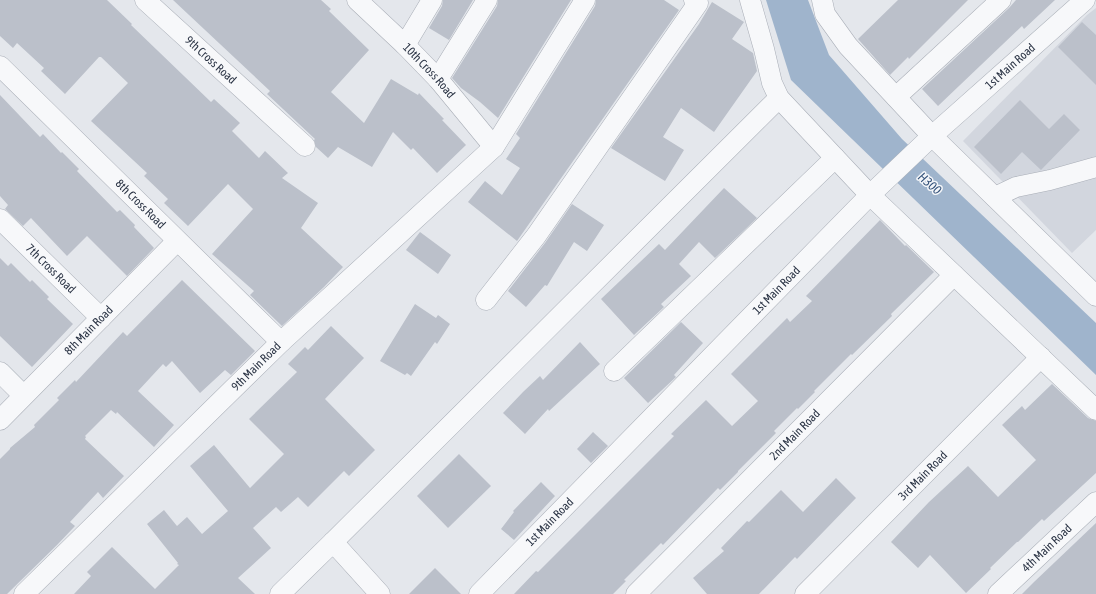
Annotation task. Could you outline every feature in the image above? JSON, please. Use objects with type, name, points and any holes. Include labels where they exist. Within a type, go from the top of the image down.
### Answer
[{"type":"street","name":"9th Cross Road","points":[[145,0],[305,146]]},
{"type":"street","name":"10th Cross Road","points":[[357,0],[405,45],[438,79],[494,147]]},
{"type":"street","points":[[405,45],[432,0]]},
{"type":"street","points":[[438,79],[487,0]]},
{"type":"street","name":"9th Main Road","points":[[24,594],[280,342],[494,147],[585,0]]},
{"type":"street","points":[[750,0],[772,83],[779,98],[870,194],[1096,410]]},
{"type":"street","points":[[896,97],[1001,0]]},
{"type":"street","name":"1st Main Road","points":[[480,594],[870,194],[932,136],[1085,0]]},
{"type":"street","points":[[486,300],[536,236],[697,1]]},
{"type":"street","points":[[828,5],[848,46],[932,136],[1096,296]]},
{"type":"street","name":"8th Cross Road","points":[[0,66],[280,342]]},
{"type":"street","points":[[280,594],[779,98]]},
{"type":"street","points":[[614,371],[835,158]]},
{"type":"street","points":[[995,197],[1016,187],[1050,180],[1096,167]]},
{"type":"street","name":"7th Cross Road","points":[[0,219],[101,318]]},
{"type":"street","name":"8th Main Road","points":[[0,420],[23,395],[177,241]]},
{"type":"street","name":"2nd Main Road","points":[[636,594],[954,274]]},
{"type":"street","name":"3rd Main Road","points":[[805,594],[1041,357]]},
{"type":"street","points":[[0,372],[23,395]]},
{"type":"street","name":"4th Main Road","points":[[998,594],[1096,502]]},
{"type":"street","points":[[333,542],[380,594]]},
{"type":"shaded area","points":[[1096,8],[1096,230],[1072,253],[963,141],[1087,15]]},
{"type":"water","name":"H300","points":[[766,0],[808,0],[829,55],[902,139],[1096,323],[1096,375],[791,80]]},
{"type":"building","points":[[0,0],[107,0],[211,102],[214,99],[240,123],[232,131],[259,158],[265,151],[288,173],[282,178],[318,203],[301,228],[343,267],[282,326],[250,295],[254,291],[212,254],[253,209],[228,184],[188,226],[164,203],[168,199],[144,176],[147,173],[91,121],[128,83],[101,57],[99,57],[65,94],[41,71],[44,68],[17,43],[13,48],[0,36]]},
{"type":"building","points":[[173,0],[321,0],[331,9],[329,11],[369,50],[331,92],[364,123],[391,79],[418,95],[419,93],[466,145],[437,173],[413,148],[411,150],[393,132],[372,167],[338,147],[328,158],[316,147],[315,139],[267,94],[270,91]]},
{"type":"building","points":[[443,0],[473,0],[449,40],[429,28],[442,6]]},
{"type":"building","points":[[498,0],[571,0],[498,118],[461,88],[452,78],[497,6]]},
{"type":"building","points":[[596,0],[664,0],[679,10],[517,241],[468,202],[485,181],[502,195],[520,168],[506,159],[520,138],[516,134],[595,6]]},
{"type":"building","points":[[898,0],[968,0],[909,59],[908,57],[890,75],[858,39]]},
{"type":"building","points":[[1016,0],[1055,0],[1024,29],[1022,26],[938,106],[922,89]]},
{"type":"building","points":[[712,2],[744,22],[732,39],[753,53],[757,71],[714,132],[681,108],[663,137],[684,150],[665,181],[611,148],[699,24]]},
{"type":"building","points":[[1082,22],[1096,35],[1096,85],[1058,47]]},
{"type":"building","points":[[0,95],[40,137],[43,134],[61,153],[62,152],[79,169],[77,171],[117,212],[120,210],[135,225],[134,227],[154,248],[127,276],[87,236],[67,256],[31,218],[23,226],[5,209],[8,205],[0,196]]},
{"type":"building","points":[[1020,100],[1049,129],[1064,114],[1080,130],[1041,170],[1022,152],[1001,174],[974,147]]},
{"type":"building","points":[[724,188],[757,218],[715,258],[699,242],[679,264],[691,276],[661,304],[664,307],[634,335],[601,299],[659,244],[665,250]]},
{"type":"building","points":[[572,204],[604,225],[587,251],[574,242],[547,286],[545,285],[526,307],[508,291],[545,243]]},
{"type":"building","points":[[880,220],[905,246],[906,245],[934,272],[891,314],[892,316],[852,355],[851,354],[798,409],[797,408],[774,431],[776,433],[720,490],[718,488],[663,545],[661,543],[624,580],[626,581],[613,594],[514,594],[536,571],[538,572],[674,436],[671,434],[706,400],[732,426],[758,401],[731,374],[787,318],[790,322],[812,301],[806,296]]},
{"type":"building","points":[[420,232],[451,255],[438,274],[406,250]]},
{"type":"building","points":[[0,258],[8,266],[11,263],[30,282],[32,280],[49,297],[47,299],[73,324],[32,367],[0,336]]},
{"type":"building","points":[[182,280],[255,351],[231,375],[225,370],[200,393],[172,361],[166,367],[163,364],[138,391],[174,425],[154,447],[117,412],[116,414],[111,410],[85,436],[85,439],[124,476],[103,498],[98,492],[70,522],[75,526],[57,545],[7,594],[0,594],[0,459],[10,448],[35,427],[34,425],[59,400],[57,398],[75,380],[76,382],[123,332],[127,336]]},
{"type":"building","points":[[415,304],[436,318],[438,315],[450,324],[437,344],[435,342],[411,376],[407,373],[405,375],[380,361]]},
{"type":"building","points":[[681,322],[703,343],[674,375],[676,377],[648,403],[624,378]]},
{"type":"building","points":[[331,326],[364,358],[325,399],[375,450],[349,476],[344,471],[308,507],[298,497],[281,512],[276,507],[253,528],[271,548],[238,578],[255,594],[74,594],[91,576],[87,572],[112,547],[155,589],[179,565],[147,524],[164,510],[177,526],[187,517],[202,534],[228,511],[190,466],[214,445],[250,488],[284,454],[249,419],[297,372],[288,364],[305,347],[308,350]]},
{"type":"building","points":[[580,342],[600,364],[549,411],[548,409],[525,434],[503,413],[540,376],[543,380]]},
{"type":"building","points":[[1052,384],[1088,418],[1096,421],[1096,473],[1044,521],[1042,519],[1017,542],[966,593],[930,555],[918,568],[891,542],[929,502],[968,466],[998,497],[1036,460],[1002,425],[1022,406],[1025,410]]},
{"type":"building","points":[[593,432],[608,446],[591,463],[577,449]]},
{"type":"building","points":[[459,454],[491,486],[448,528],[417,496]]},
{"type":"building","points":[[836,478],[856,498],[797,559],[795,557],[759,594],[707,594],[693,578],[724,551],[721,548],[747,521],[749,522],[781,490],[803,512]]},
{"type":"building","points":[[541,482],[555,496],[514,540],[501,529],[514,512],[513,511]]},
{"type":"building","points":[[1096,523],[1096,594],[1022,594],[1034,582]]},
{"type":"building","points":[[435,568],[461,594],[409,594]]}]
